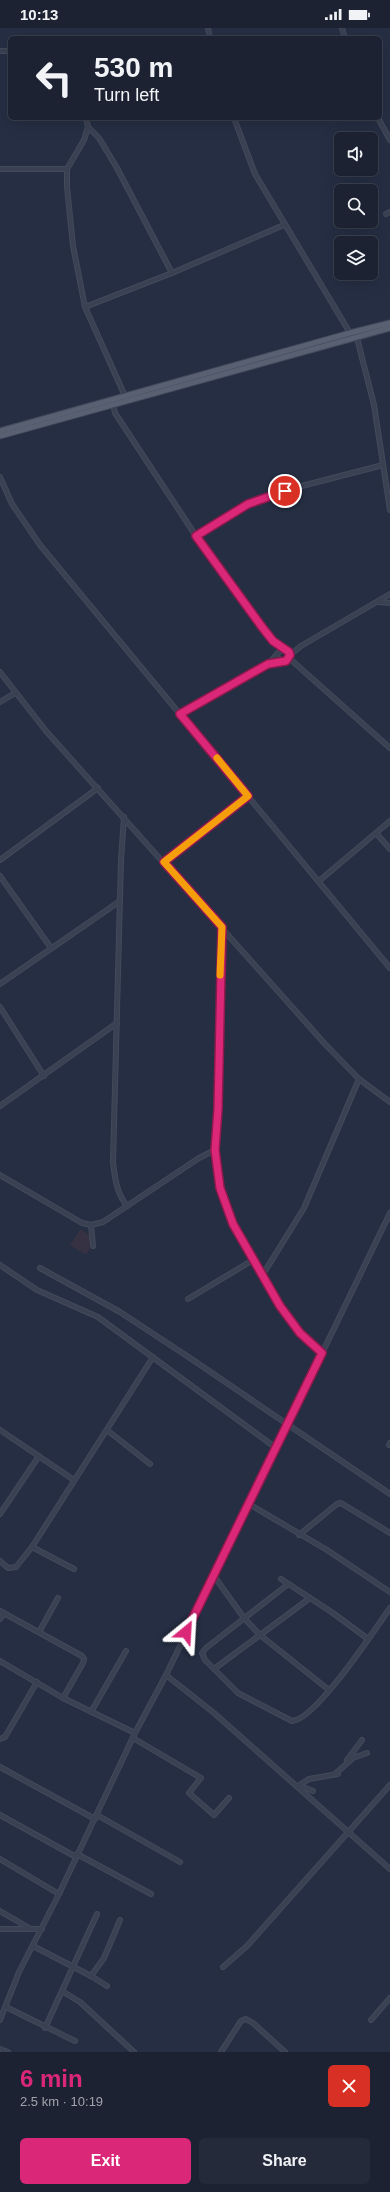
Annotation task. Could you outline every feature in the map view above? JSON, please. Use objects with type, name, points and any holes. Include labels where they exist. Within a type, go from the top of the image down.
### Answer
[{"type":"main road","points":[[0,431],[390,323]]},
{"type":"main road","points":[[0,436],[390,328]]},
{"type":"street","points":[[86,120],[88,127],[84,140],[67,169],[67,187],[73,246],[79,286],[85,307],[125,396]]},
{"type":"street","points":[[234,120],[255,174],[350,333]]},
{"type":"street","points":[[379,120],[390,140]]},
{"type":"street","points":[[88,127],[99,138],[117,168],[172,273]]},
{"type":"street","points":[[0,169],[67,169]]},
{"type":"street","points":[[85,307],[172,273],[284,224]]},
{"type":"street","points":[[357,338],[374,405],[390,510]]},
{"type":"street","points":[[113,404],[115,413],[196,536],[273,641],[280,661]]},
{"type":"street","points":[[196,536],[248,504],[298,487],[383,465]]},
{"type":"street","points":[[0,477],[12,504],[40,544],[390,968]]},
{"type":"street","points":[[286,661],[301,646],[390,594]]},
{"type":"street","points":[[378,602],[390,603]]},
{"type":"street","points":[[273,641],[285,649],[298,667],[390,748]]},
{"type":"street","points":[[268,664],[278,653],[285,649],[301,646]]},
{"type":"street","points":[[180,714],[268,664],[286,661],[298,667]]},
{"type":"street","points":[[0,672],[46,732],[359,1079],[390,1102]]},
{"type":"street","points":[[0,702],[15,693]]},
{"type":"street","points":[[0,860],[98,788]]},
{"type":"street","points":[[164,862],[248,796]]},
{"type":"street","points":[[124,817],[120,901],[113,1162],[115,1182],[121,1198],[127,1206]]},
{"type":"street","points":[[319,881],[390,821]]},
{"type":"street","points":[[376,833],[390,849]]},
{"type":"street","points":[[0,876],[51,948]]},
{"type":"street","points":[[0,984],[120,901]]},
{"type":"street","points":[[222,927],[218,1109],[215,1150],[220,1188],[233,1224],[280,1306],[300,1333],[322,1353]]},
{"type":"street","points":[[0,1007],[44,1076]]},
{"type":"street","points":[[0,1106],[117,1023]]},
{"type":"street","points":[[262,1276],[304,1208],[359,1079]]},
{"type":"street","points":[[0,1175],[82,1223],[91,1225],[103,1222],[199,1158],[215,1150]]},
{"type":"street","points":[[0,2020],[32,1946],[59,1894],[135,1732],[166,1675],[390,1213]]},
{"type":"street","points":[[91,1225],[92,1246]]},
{"type":"street","points":[[188,1299],[253,1260]]},
{"type":"street","points":[[0,1265],[36,1290],[89,1312],[153,1357],[184,1382],[276,1448]]},
{"type":"street","points":[[40,1268],[120,1312],[289,1423],[390,1494]]},
{"type":"street","points":[[0,1561],[12,1568],[20,1562],[32,1547],[153,1357]]},
{"type":"street","points":[[107,1430],[150,1464]]},
{"type":"street","points":[[0,1436],[1,1431],[74,1480]]},
{"type":"street","points":[[0,1514],[39,1456]]},
{"type":"street","points":[[299,1535],[337,1504],[341,1503],[390,1533]]},
{"type":"street","points":[[249,1504],[299,1535],[327,1550],[390,1592]]},
{"type":"street","points":[[32,1547],[74,1569]]},
{"type":"street","points":[[214,1576],[244,1618],[260,1635],[328,1690]]},
{"type":"street","points":[[281,1579],[368,1640]]},
{"type":"street","points":[[288,1585],[206,1648],[202,1653],[205,1660],[238,1693],[292,1721],[297,1721],[305,1716],[348,1667],[390,1608]]},
{"type":"street","points":[[38,1632],[58,1598]]},
{"type":"street","points":[[214,1669],[310,1598]]},
{"type":"street","points":[[0,1619],[2,1612],[82,1656],[84,1660],[63,1698]]},
{"type":"street","points":[[91,1712],[126,1651]]},
{"type":"street","points":[[0,1661],[63,1698],[135,1732]]},
{"type":"street","points":[[166,1675],[214,1713],[390,1869]]},
{"type":"street","points":[[0,1739],[5,1737],[37,1682]]},
{"type":"street","points":[[133,1738],[201,1778],[189,1793],[214,1815],[229,1798]]},
{"type":"street","points":[[298,1786],[309,1779],[336,1774],[362,1740]]},
{"type":"street","points":[[344,1765],[359,1755],[367,1753]]},
{"type":"street","points":[[0,1767],[180,1862]]},
{"type":"street","points":[[298,1786],[313,1791]]},
{"type":"street","points":[[223,1967],[247,1946],[349,1833],[382,1794],[390,1787]]},
{"type":"street","points":[[0,1815],[151,1894]]},
{"type":"street","points":[[0,1859],[59,1894]]},
{"type":"street","points":[[0,1911],[33,1930]]},
{"type":"street","points":[[45,2028],[97,1914]]},
{"type":"street","points":[[91,1976],[104,1958],[120,1920]]},
{"type":"street","points":[[0,1929],[42,1929]]},
{"type":"street","points":[[32,1946],[91,1976],[107,1986]]},
{"type":"street","points":[[62,1991],[80,2002],[134,2052]]},
{"type":"street","points":[[371,2020],[390,1998]]},
{"type":"street","points":[[6,2007],[45,2028],[75,2041]]},
{"type":"street","points":[[221,2052],[241,2021],[246,2019],[253,2023],[285,2052]]},
{"type":"street","points":[[0,2049],[8,2052]]},
{"type":"shaded area","points":[[80,1229],[91,1236],[89,1240],[90,1248],[86,1255],[70,1245]]},
{"type":"slow traffic","points":[[217,758],[248,796],[164,862],[222,927],[220,975]]},
{"type":"route","points":[[186,1632],[322,1353],[300,1333],[280,1306],[233,1224],[220,1188],[215,1150],[218,1109],[222,927],[164,862],[248,796],[180,714],[268,664],[286,661],[290,658],[289,652],[273,641],[262,627],[196,536],[226,516],[248,504],[285,491]]}]
